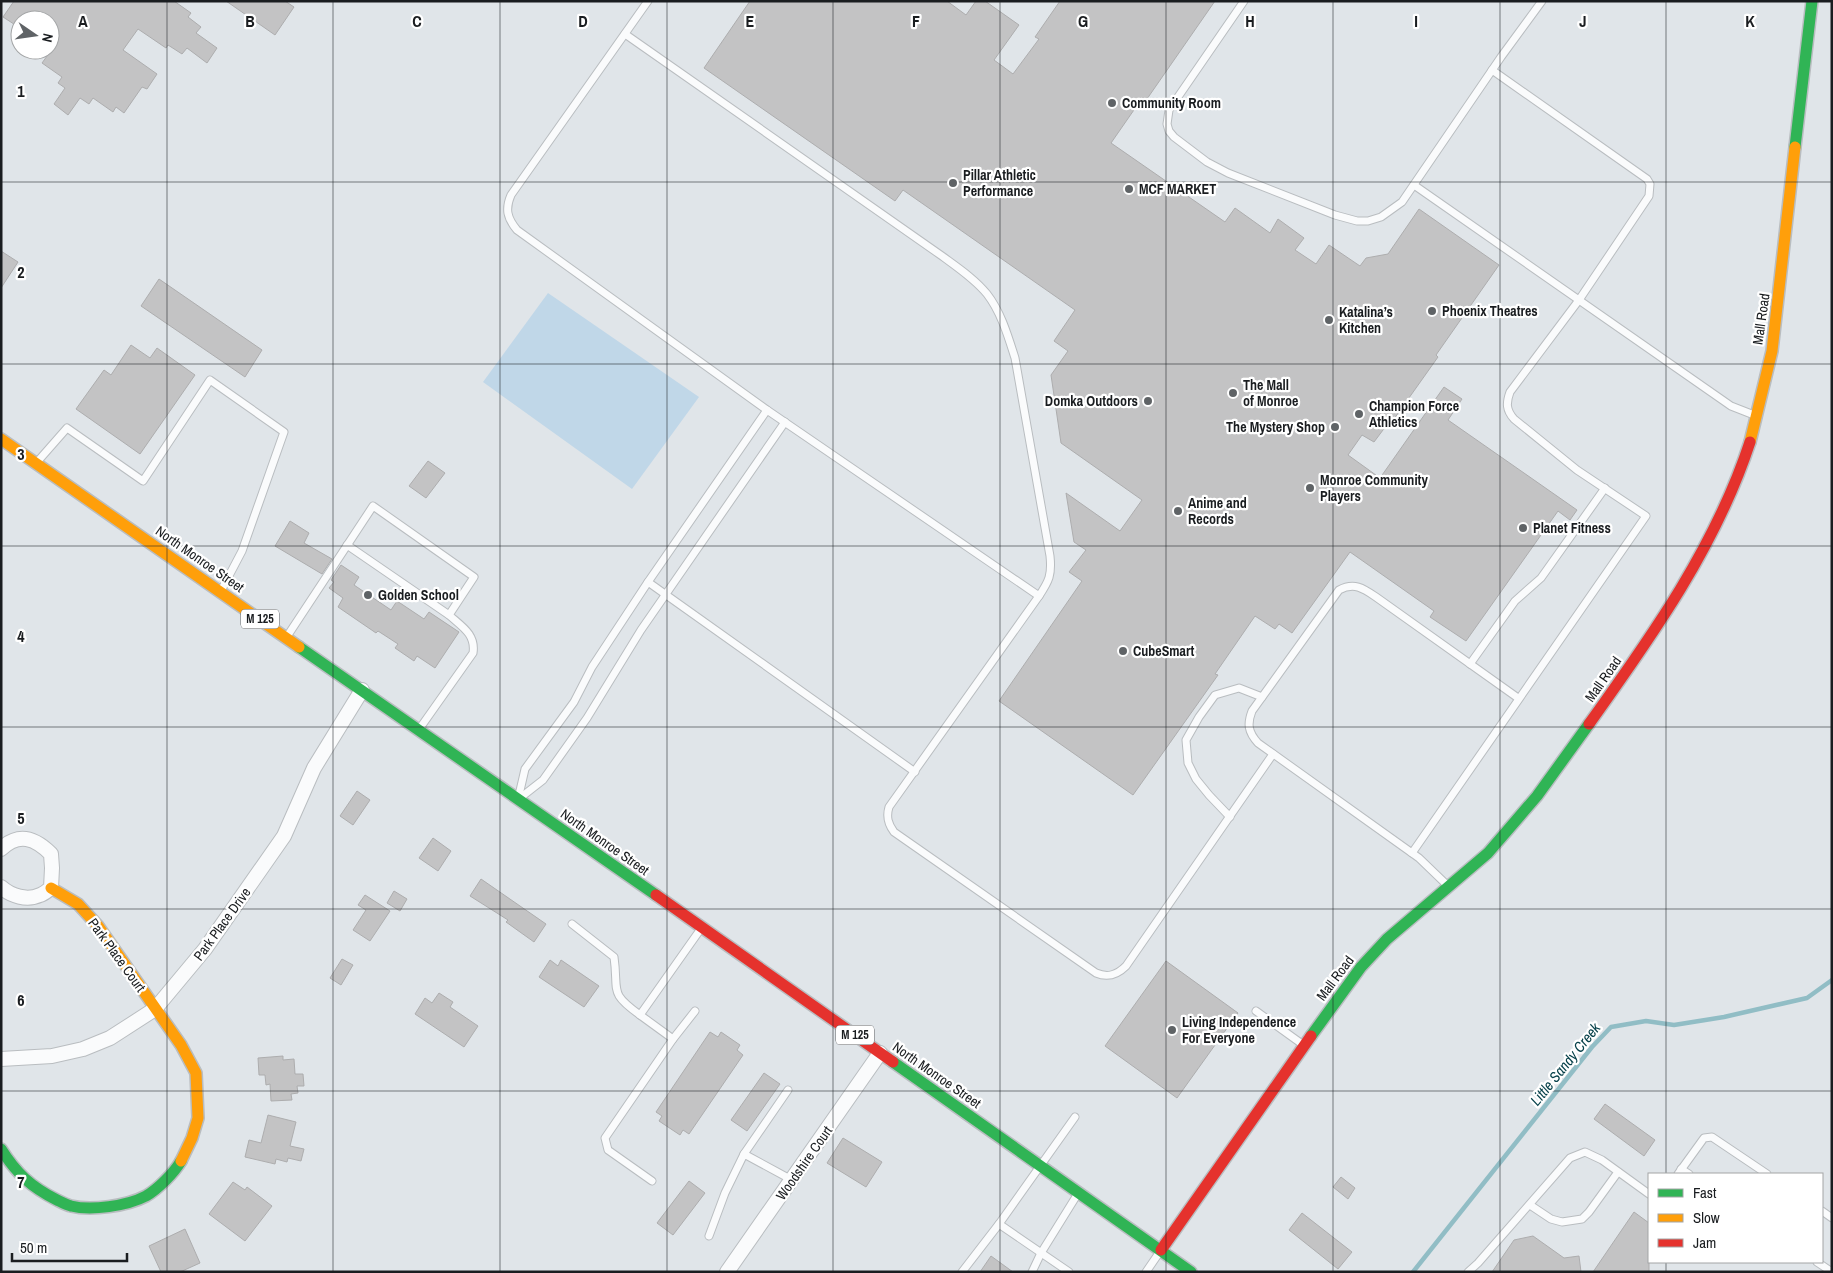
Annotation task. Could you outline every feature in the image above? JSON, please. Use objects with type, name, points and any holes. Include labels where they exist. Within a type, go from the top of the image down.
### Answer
[{"type":"street","name":"Mall Road","points":[[1161,1250],[1361,967],[1386,939],[1488,853],[1526,810],[1609,696],[1694,568],[1719,519],[1743,459],[1757,416],[1772,351],[1812,1]]},
{"type":"street","name":"North Monroe Street","points":[[1,439],[702,927],[1191,1272]]},
{"type":"street","name":"Park Place Drive","points":[[1,1059],[52,1056],[83,1049],[110,1038],[156,1009],[206,949],[284,836],[314,768],[362,690]]},
{"type":"street","points":[[1,849],[8,842],[24,838],[39,843],[51,854],[52,868],[51,888],[40,896],[24,897],[9,894],[1,887]]},
{"type":"street","name":"Park Place Court","points":[[1,1149],[11,1166],[37,1190],[70,1206],[95,1208],[122,1204],[146,1196],[164,1182],[180,1164],[192,1138],[198,1118],[196,1073],[181,1045],[98,926],[78,904],[51,888]]},
{"type":"street","name":"Woodshire Court","points":[[727,1272],[880,1053]]},
{"type":"lane","points":[[648,1],[511,195],[507,204],[510,221],[517,230],[767,410],[1039,596]]},
{"type":"lane","points":[[1244,1],[1169,110],[1168,124],[1170,131],[1174,137],[1217,168],[1346,219],[1368,221],[1381,217],[1398,206],[1532,12],[1542,1]]},
{"type":"lane","points":[[625,34],[942,256],[976,282],[987,294],[1002,320],[1014,358],[1050,556],[1051,573],[1049,581],[1039,596],[889,807],[889,826],[894,832],[1096,973],[1102,976],[1114,975],[1126,966],[1273,754]]},
{"type":"lane","points":[[1412,853],[1646,516],[1578,470],[1514,419],[1507,408],[1507,401],[1510,392],[1579,300],[1649,196],[1650,184],[1647,179],[1492,70]]},
{"type":"lane","points":[[1414,185],[1731,406],[1757,416]]},
{"type":"lane","points":[[36,463],[67,428],[143,481],[210,380],[284,432],[242,551],[220,591]]},
{"type":"lane","points":[[518,800],[525,769],[574,702],[592,667],[648,582],[767,410]]},
{"type":"lane","points":[[518,800],[542,780],[587,718],[641,630],[785,422]]},
{"type":"lane","points":[[1470,664],[1515,601],[1541,578],[1604,488]]},
{"type":"lane","points":[[287,638],[373,506],[474,577],[449,615]]},
{"type":"lane","points":[[347,545],[449,615],[471,634],[474,645],[473,653],[419,730]]},
{"type":"lane","points":[[648,582],[915,772]]},
{"type":"lane","points":[[1448,887],[1412,853],[1258,742],[1251,735],[1248,728],[1248,720],[1252,711],[1339,590],[1353,585],[1376,597],[1518,698]]},
{"type":"lane","points":[[1230,817],[1196,779],[1188,763],[1186,740],[1199,717],[1215,695],[1239,688],[1262,697]]},
{"type":"lane","points":[[572,924],[614,957],[616,991],[622,1002],[673,1039]]},
{"type":"lane","points":[[640,1014],[702,927]]},
{"type":"lane","points":[[652,1181],[608,1150],[605,1138],[673,1039],[695,1011]]},
{"type":"lane","points":[[1256,1011],[1304,1046]]},
{"type":"lane","points":[[709,1236],[725,1193],[744,1154],[788,1090]]},
{"type":"lane","points":[[962,1272],[1075,1117]]},
{"type":"lane","points":[[1680,1172],[1704,1138],[1712,1137],[1763,1173]]},
{"type":"lane","points":[[1468,1272],[1530,1205],[1570,1158],[1585,1152],[1602,1160],[1648,1193]]},
{"type":"lane","points":[[744,1154],[792,1180]]},
{"type":"lane","points":[[1530,1205],[1551,1219],[1562,1222],[1582,1219],[1618,1172]]},
{"type":"lane","points":[[1032,1272],[1041,1253],[1078,1193]]},
{"type":"lane","points":[[998,1224],[1069,1272]]},
{"type":"lane","points":[[1146,1272],[1161,1250]]},
{"type":"lane","points":[[1818,1263],[1832,1272]]},
{"type":"shaded area","points":[[548,293],[699,397],[632,489],[483,382]]},
{"type":"building","points":[[14,1],[174,1],[191,13],[188,17],[201,27],[196,33],[217,48],[207,63],[187,48],[182,54],[168,45],[166,48],[138,29],[123,50],[157,74],[147,89],[142,87],[124,113],[116,107],[113,112],[93,98],[89,104],[80,98],[68,115],[54,104],[65,88],[58,83],[62,77],[42,63],[44,60],[60,60],[60,10],[10,10],[10,22],[3,17]]},
{"type":"building","points":[[226,1],[285,1],[294,7],[275,35]]},
{"type":"building","name":"The Mall of Monroe","points":[[750,1],[947,1],[966,15],[976,1],[985,1],[1019,25],[994,60],[1013,74],[1039,39],[1035,37],[1060,1],[1215,1],[1140,109],[1136,107],[1111,143],[1225,222],[1235,208],[1270,233],[1278,219],[1304,238],[1295,250],[1316,264],[1329,245],[1360,266],[1366,258],[1388,254],[1419,209],[1499,265],[1394,419],[1392,418],[1374,442],[1362,435],[1348,455],[1380,478],[1444,387],[1462,399],[1448,420],[1577,510],[1570,520],[1558,511],[1466,641],[1430,617],[1434,611],[1350,552],[1292,633],[1279,624],[1275,629],[1255,616],[1215,674],[1218,675],[1133,795],[999,701],[1082,581],[1069,572],[1086,550],[1074,542],[1066,493],[1120,531],[1142,500],[1061,443],[1051,375],[1068,351],[1054,341],[1075,310],[903,190],[895,201],[704,68]]},
{"type":"building","points":[[1,251],[18,262],[1,288]]},
{"type":"building","points":[[159,279],[262,350],[245,377],[141,306]]},
{"type":"building","points":[[131,345],[150,358],[157,348],[195,375],[140,454],[76,409],[104,370],[111,375]]},
{"type":"building","points":[[428,461],[445,473],[426,498],[409,486]]},
{"type":"building","points":[[290,521],[309,533],[304,543],[332,559],[322,574],[275,546]]},
{"type":"building","points":[[341,565],[359,577],[354,585],[391,610],[397,601],[424,619],[429,612],[459,632],[435,668],[417,656],[414,661],[395,648],[398,644],[378,631],[376,633],[338,607],[343,598],[329,588],[334,582],[331,580]]},
{"type":"building","points":[[357,791],[370,800],[353,825],[340,816]]},
{"type":"building","points":[[433,838],[451,851],[438,871],[419,858]]},
{"type":"building","points":[[481,879],[546,924],[534,942],[506,922],[508,920],[470,896]]},
{"type":"building","points":[[394,891],[407,899],[400,911],[387,903]]},
{"type":"building","points":[[365,895],[390,911],[370,941],[353,930],[366,910],[358,905]]},
{"type":"building","points":[[342,959],[353,965],[341,985],[330,978]]},
{"type":"building","points":[[550,960],[558,966],[561,960],[599,986],[584,1007],[539,977]]},
{"type":"building","name":"Living Independence For Everyone","points":[[1166,961],[1238,1013],[1177,1098],[1105,1046]]},
{"type":"building","points":[[439,993],[453,1002],[450,1007],[478,1026],[464,1047],[415,1014],[425,998],[432,1003]]},
{"type":"building","points":[[710,1032],[718,1037],[721,1032],[740,1045],[737,1050],[743,1055],[689,1134],[683,1130],[680,1135],[659,1121],[662,1116],[656,1112]]},
{"type":"building","points":[[283,1056],[283,1060],[294,1059],[295,1074],[303,1074],[304,1086],[297,1086],[298,1093],[291,1094],[292,1100],[271,1101],[270,1084],[266,1085],[265,1075],[259,1075],[258,1058]]},
{"type":"building","points":[[764,1073],[780,1084],[747,1131],[731,1120]]},
{"type":"building","points":[[1605,1104],[1655,1140],[1644,1156],[1594,1119]]},
{"type":"building","points":[[268,1115],[296,1122],[290,1146],[304,1149],[301,1161],[288,1158],[287,1162],[276,1159],[275,1164],[245,1157],[249,1140],[261,1143]]},
{"type":"building","points":[[843,1138],[882,1162],[866,1187],[827,1163]]},
{"type":"building","points":[[1341,1177],[1355,1188],[1348,1199],[1333,1187]]},
{"type":"building","points":[[689,1181],[705,1193],[673,1235],[657,1223]]},
{"type":"building","points":[[233,1182],[245,1190],[247,1187],[272,1206],[245,1241],[209,1214]]},
{"type":"building","points":[[1634,1212],[1648,1222],[1649,1272],[1593,1272]]},
{"type":"building","points":[[1302,1213],[1352,1252],[1338,1269],[1289,1230]]},
{"type":"building","points":[[185,1229],[200,1263],[180,1272],[161,1272],[149,1246]]},
{"type":"building","points":[[1533,1236],[1564,1258],[1579,1256],[1581,1272],[1492,1272],[1514,1240]]},
{"type":"building","points":[[991,1256],[1013,1272],[980,1272]]},
{"type":"waterway","name":"Little Sandy Creek","points":[[1413,1272],[1592,1047],[1611,1027],[1646,1021],[1674,1025],[1724,1017],[1807,998],[1832,980]]},
{"type":"traffic: fast","points":[[1795,147],[1812,1]]},
{"type":"traffic: fast","points":[[299,647],[656,895]]},
{"type":"traffic: fast","points":[[1311,1036],[1361,967],[1387,939],[1488,853],[1537,796],[1589,724]]},
{"type":"traffic: fast","points":[[893,1062],[1191,1272]]},
{"type":"traffic: fast","points":[[1,1149],[18,1172],[48,1195],[69,1206],[88,1208],[119,1205],[146,1196],[156,1189],[181,1161]]},
{"type":"traffic: slow","points":[[1750,442],[1772,351],[1795,147]]},
{"type":"traffic: slow","points":[[1,439],[299,647]]},
{"type":"traffic: slow","points":[[51,888],[78,904],[98,926],[181,1045],[196,1073],[198,1118],[192,1138],[181,1161]]},
{"type":"traffic: jam","points":[[1589,724],[1659,624],[1701,554],[1736,480],[1750,442]]},
{"type":"traffic: jam","points":[[656,895],[893,1062]]},
{"type":"traffic: jam","points":[[1161,1250],[1311,1036]]},
{"type":"place","name":"Community Room","points":[[1112,103]]},
{"type":"place","name":"Pillar Athletic Performance","points":[[953,183]]},
{"type":"place","name":"MCF MARKET","points":[[1129,189]]},
{"type":"place","name":"Phoenix Theatres","points":[[1432,311]]},
{"type":"place","name":"Katalina’s Kitchen","points":[[1329,320]]},
{"type":"place","name":"The Mall of Monroe","points":[[1233,393]]},
{"type":"place","name":"Domka Outdoors","points":[[1148,401]]},
{"type":"place","name":"Champion Force Athletics","points":[[1359,414]]},
{"type":"place","name":"The Mystery Shop","points":[[1335,427]]},
{"type":"place","name":"Monroe Community Players","points":[[1310,488]]},
{"type":"place","name":"Anime and Records","points":[[1178,511]]},
{"type":"place","name":"Planet Fitness","points":[[1523,528]]},
{"type":"place","name":"Golden School","points":[[368,595]]},
{"type":"place","name":"CubeSmart","points":[[1123,651]]},
{"type":"place","name":"Living Independence For Everyone","points":[[1172,1030]]}]
